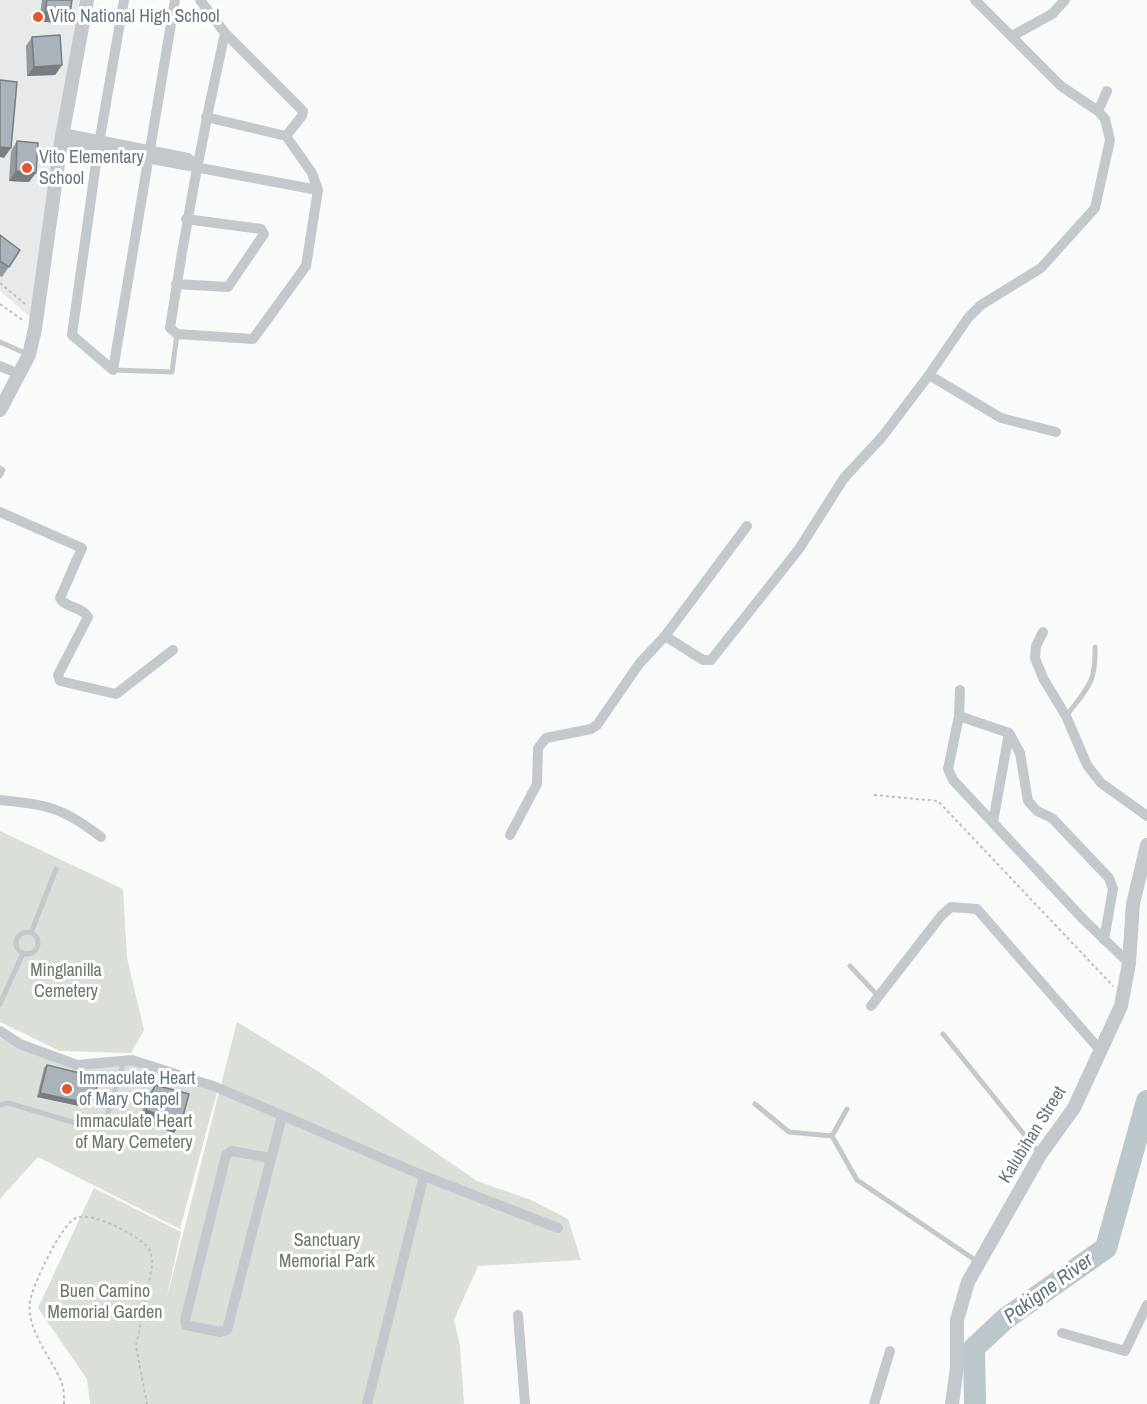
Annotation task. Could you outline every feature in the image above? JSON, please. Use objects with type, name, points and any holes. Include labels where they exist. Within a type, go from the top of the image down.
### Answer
[{"type":"street","points":[[0,410],[29,355],[35,329],[62,137],[87,0]]},
{"type":"street","points":[[113,370],[72,335],[98,145],[124,0]]},
{"type":"street","points":[[113,370],[147,154],[175,0]]},
{"type":"street","points":[[200,0],[225,33],[303,111],[302,116],[286,136]]},
{"type":"street","points":[[665,636],[703,660],[711,660],[799,549],[844,478],[882,436],[929,375],[968,318],[981,305],[1041,268],[1095,208],[1110,140],[1105,119],[1098,111],[1061,86],[975,0]]},
{"type":"street","points":[[1012,36],[1052,14],[1065,0]]},
{"type":"street","points":[[206,117],[286,136],[312,173],[318,190],[306,266],[253,339],[177,334],[170,327],[196,165],[206,117],[225,33]]},
{"type":"street","points":[[1098,111],[1107,91]]},
{"type":"street","points":[[62,137],[147,154],[186,166],[196,165],[318,190]]},
{"type":"street","points":[[176,284],[228,287],[264,234],[261,229],[186,219]]},
{"type":"street","points":[[0,366],[19,374]]},
{"type":"street","points":[[929,375],[1001,418],[1056,432]]},
{"type":"street","points":[[0,512],[82,548],[60,598],[63,603],[84,611],[88,617],[58,675],[60,681],[116,693],[172,650]]},
{"type":"street","points":[[510,835],[537,784],[538,748],[546,738],[591,729],[597,725],[639,664],[665,636],[747,526]]},
{"type":"street","points":[[1043,632],[1036,646],[1035,658],[1043,678],[1066,716],[1087,765],[1101,783],[1147,816]]},
{"type":"street","points":[[960,690],[959,716],[948,769],[953,780],[1104,940],[1129,963]]},
{"type":"street","points":[[959,716],[1009,733],[1020,753],[1028,801],[1037,811],[1052,818],[1112,884],[1104,940]]},
{"type":"street","points":[[993,822],[1009,733]]},
{"type":"street","points":[[0,800],[49,806],[78,819],[101,837]]},
{"type":"street","name":"Kalubihan Street","points":[[952,1404],[957,1367],[957,1320],[968,1282],[1040,1155],[1074,1108],[1121,1006],[1129,963],[1132,904],[1147,845]]},
{"type":"street","points":[[871,1006],[930,929],[951,907],[976,909],[1100,1050]]},
{"type":"street","points":[[0,1031],[20,1044],[76,1065],[132,1060],[216,1087],[424,1176],[558,1228]]},
{"type":"street","points":[[270,1158],[232,1151],[226,1155],[185,1321],[186,1325],[220,1332],[227,1330],[282,1116]]},
{"type":"street","points":[[367,1404],[424,1176]]},
{"type":"street","points":[[1062,1333],[1125,1351],[1147,1305]]},
{"type":"street","points":[[518,1315],[525,1404]]},
{"type":"street","points":[[874,1404],[890,1351]]},
{"type":"lane","points":[[113,370],[172,372],[177,334]]},
{"type":"lane","points":[[0,342],[29,355]]},
{"type":"lane","points":[[0,468],[3,470],[0,476]]},
{"type":"lane","points":[[1066,716],[1087,688],[1096,671],[1095,646]]},
{"type":"lane","points":[[32,933],[56,870]]},
{"type":"lane","points":[[23,933],[32,933],[38,939],[38,947],[32,953],[23,953],[17,947],[17,939],[23,933]]},
{"type":"lane","points":[[0,1004],[23,953]]},
{"type":"lane","points":[[850,966],[879,997]]},
{"type":"lane","points":[[943,1034],[1040,1155]]},
{"type":"lane","points":[[0,1105],[8,1103],[89,1126],[100,1126],[105,1122],[124,1061]]},
{"type":"lane","points":[[755,1104],[789,1132],[831,1136]]},
{"type":"lane","points":[[831,1136],[847,1109]]},
{"type":"lane","points":[[831,1136],[857,1180],[978,1262]]},
{"type":"path","points":[[0,283],[37,314]]},
{"type":"path","points":[[0,303],[35,329]]},
{"type":"path","points":[[874,795],[938,801],[1123,996]]},
{"type":"path","points":[[64,1404],[63,1384],[44,1352],[31,1317],[30,1302],[36,1283],[70,1221],[85,1216],[93,1217],[134,1237],[147,1247],[151,1254],[152,1267],[136,1346],[147,1404]]},
{"type":"shaded area","name":"Vito Elementary School","points":[[0,0],[79,0],[31,318],[0,291]]},
{"type":"green space","name":"Minglanilla Cemetery","points":[[0,831],[123,889],[127,958],[144,1030],[131,1053],[60,1051],[0,1022]]},
{"type":"green space","name":"Sanctuary Memorial Park","points":[[237,1022],[316,1070],[477,1181],[531,1200],[568,1219],[581,1260],[478,1266],[454,1320],[460,1346],[464,1404],[90,1404],[87,1379],[38,1308],[94,1188],[181,1232],[166,1301]]},
{"type":"green space","name":"Immaculate Heart of Mary Cemetery","points":[[0,1038],[78,1069],[130,1063],[217,1092],[180,1229],[38,1157],[0,1199]]},
{"type":"building","points":[[47,0],[72,0],[70,14],[45,11]]},
{"type":"building","points":[[60,35],[62,65],[34,67],[32,37]]},
{"type":"building","points":[[0,80],[17,82],[11,148],[0,147]]},
{"type":"building","points":[[17,141],[38,143],[36,173],[16,171]]},
{"type":"building","points":[[0,235],[20,250],[9,267],[0,261]]},
{"type":"building","name":"Immaculate Heart of Mary Chapel","points":[[47,1065],[100,1078],[91,1104],[40,1093]]},
{"type":"building","points":[[155,1085],[189,1094],[181,1123],[146,1110]]},
{"type":"waterway","name":"Pakigne River","points":[[975,1404],[974,1348],[1005,1319],[1106,1248],[1147,1101]]},
{"type":"place","name":"Vito National High School","points":[[38,17]]},
{"type":"place","name":"Vito Elementary School","points":[[27,168]]},
{"type":"place","name":"Immaculate Heart of Mary Chapel","points":[[67,1089]]},
{"type":"park label","name":"Buen Camino Memorial Garden","points":[[105,1302]]}]
